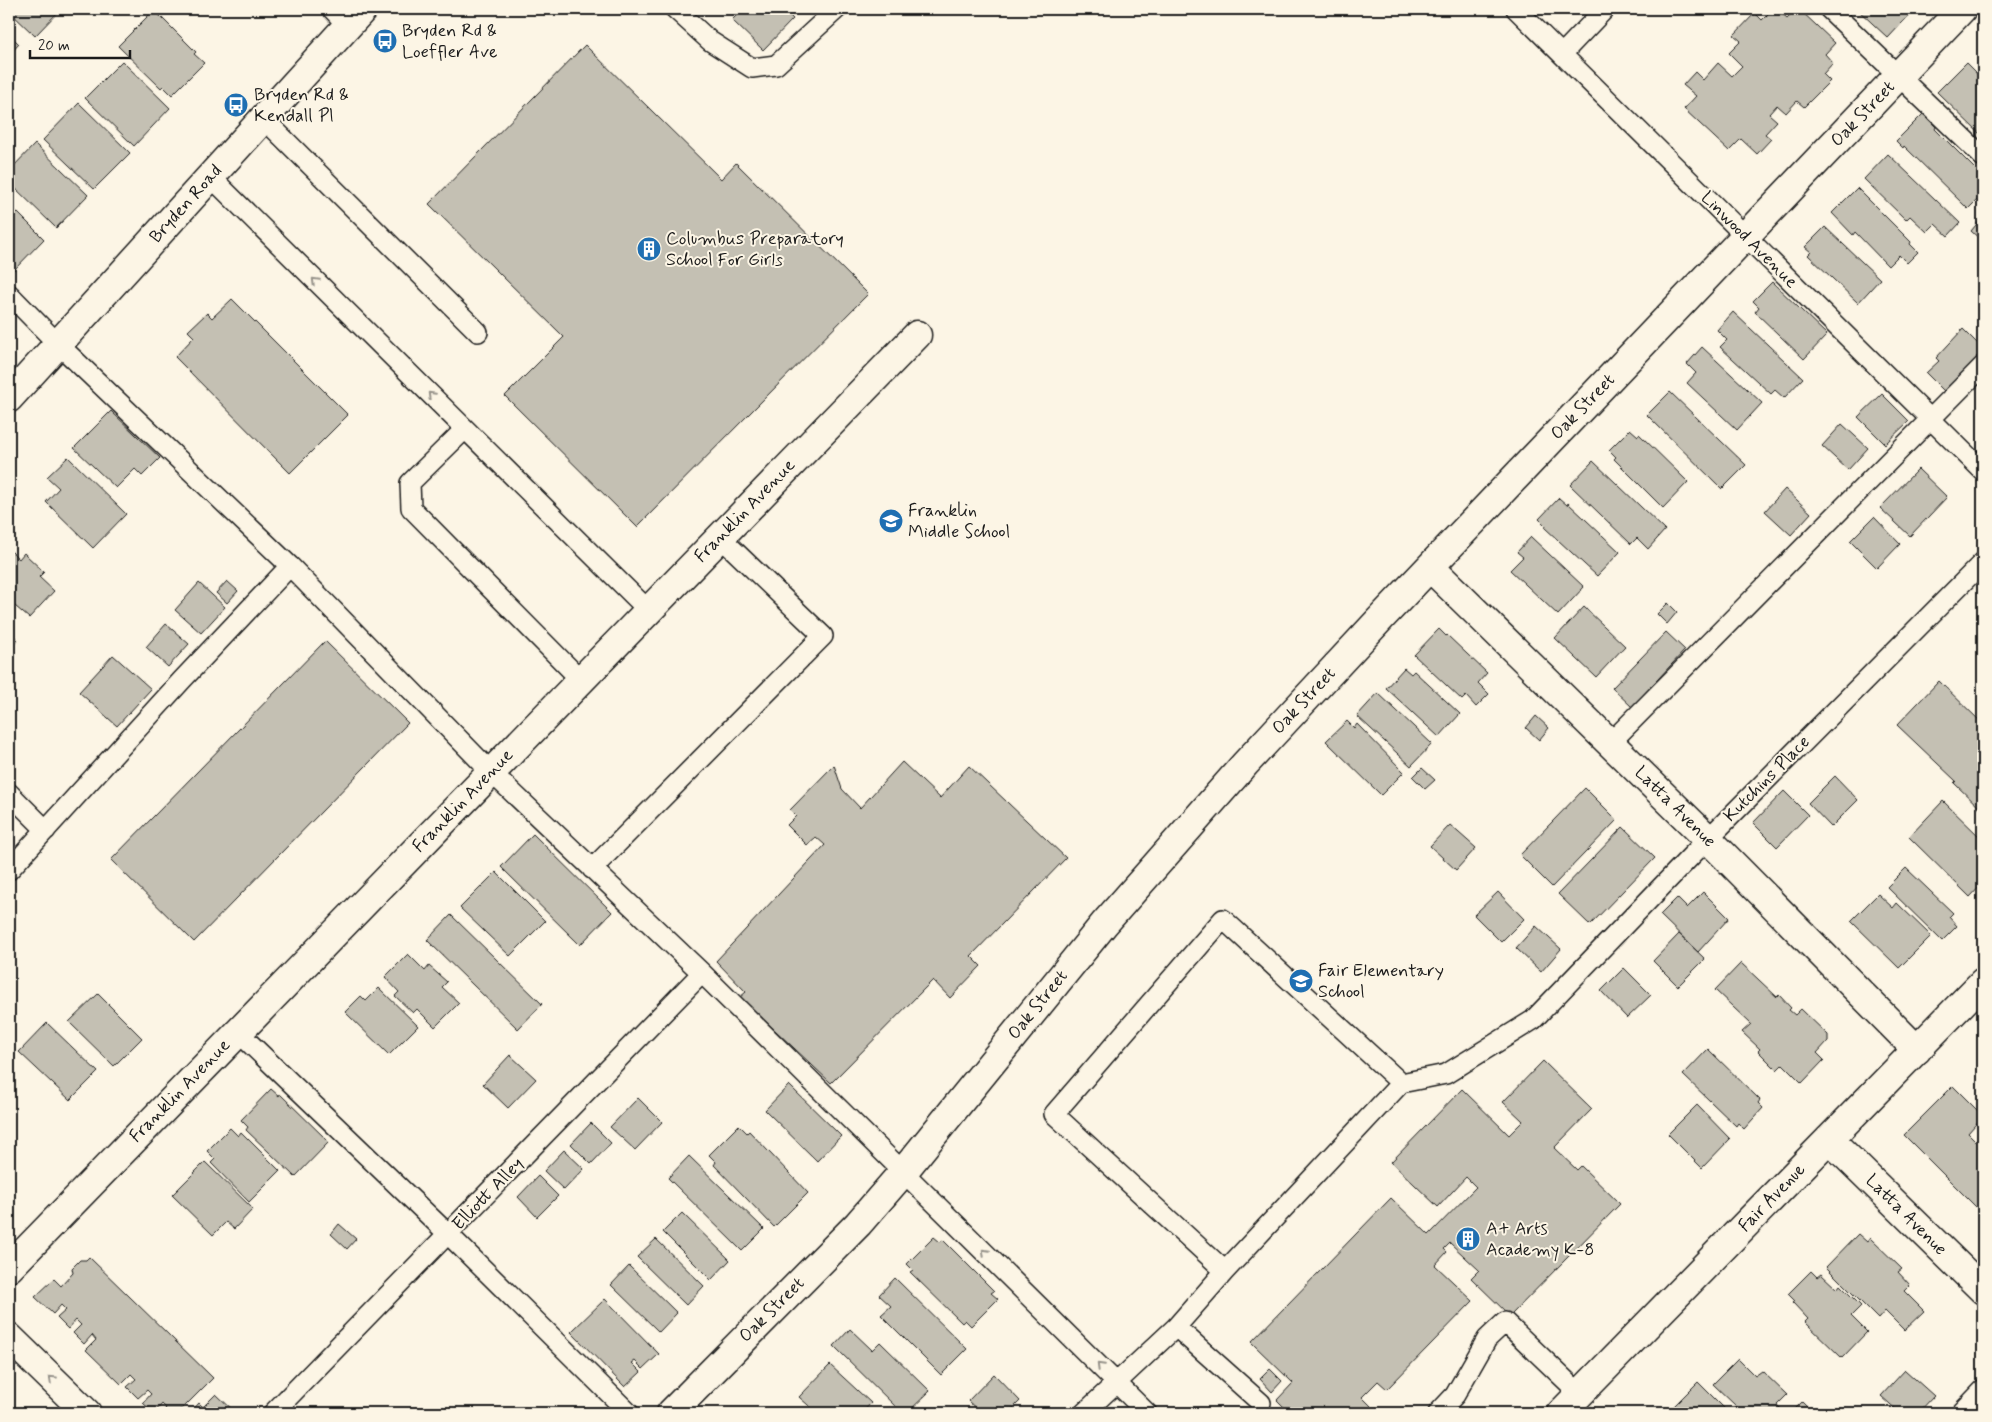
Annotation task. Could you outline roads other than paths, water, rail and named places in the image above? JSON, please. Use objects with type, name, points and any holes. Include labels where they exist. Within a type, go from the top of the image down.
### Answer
[{"type":"street","name":"Oak Street","points":[[671,1413],[858,1224],[904,1171],[1104,924],[1245,764],[1430,567],[1962,9]]},
{"type":"street","name":"Bryden Road","points":[[9,398],[264,119],[348,14]]},
{"type":"street","name":"Franklin Avenue","points":[[9,1268],[917,335]]},
{"type":"street","name":"Latta Avenue","points":[[1430,567],[1708,839],[1917,1050]]},
{"type":"street","name":"Fair Avenue","points":[[1561,1413],[1983,982]]},
{"type":"street","name":"Latta Avenue","points":[[1829,1139],[1983,1290]]},
{"type":"street","points":[[9,1337],[87,1413]]},
{"type":"lane","points":[[675,9],[710,41],[752,68],[776,65],[837,9]]},
{"type":"lane","name":"Linwood Avenue","points":[[1516,9],[1983,471]]},
{"type":"lane","points":[[1562,54],[1605,9]]},
{"type":"lane","points":[[1829,9],[1983,157]]},
{"type":"lane","points":[[264,119],[478,332]]},
{"type":"lane","points":[[211,177],[649,610]]},
{"type":"lane","points":[[9,294],[58,344],[290,566],[491,772],[702,973],[1147,1413]]},
{"type":"lane","points":[[1610,743],[1983,366]]},
{"type":"lane","points":[[466,429],[410,483],[411,508],[581,680]]},
{"type":"lane","points":[[592,869],[823,636],[720,537]]},
{"type":"lane","name":"Kutchins Place","points":[[1401,1083],[1446,1074],[1533,1020],[1708,839],[1983,562]]},
{"type":"lane","points":[[9,870],[182,680],[290,566]]},
{"type":"lane","points":[[9,793],[46,830]]},
{"type":"lane","points":[[1084,1413],[1176,1327],[1225,1270],[1401,1083],[1223,919],[1054,1114],[1225,1270]]},
{"type":"lane","name":"Elliott Alley","points":[[273,1413],[702,973]]},
{"type":"lane","points":[[238,1032],[448,1234],[629,1413]]},
{"type":"lane","points":[[1438,1413],[1455,1395],[1487,1339],[1505,1322],[1580,1394]]},
{"type":"lane","points":[[1176,1327],[1261,1403]]},
{"type":"lane","points":[[1961,1413],[1983,1390]]},
{"type":"place","name":"Bryden Rd & Loeffler Ave","points":[[385,41]]},
{"type":"place","name":"Bryden Rd & Kendall Pl","points":[[236,105]]},
{"type":"place","name":"Columbus Preparatory School For Girls","points":[[649,249]]},
{"type":"place","name":"Franklin Middle School","points":[[891,521]]},
{"type":"place","name":"Fair Elementary School","points":[[1301,981]]},
{"type":"place","name":"A+ Arts Academy K-8","points":[[1468,1239]]}]
